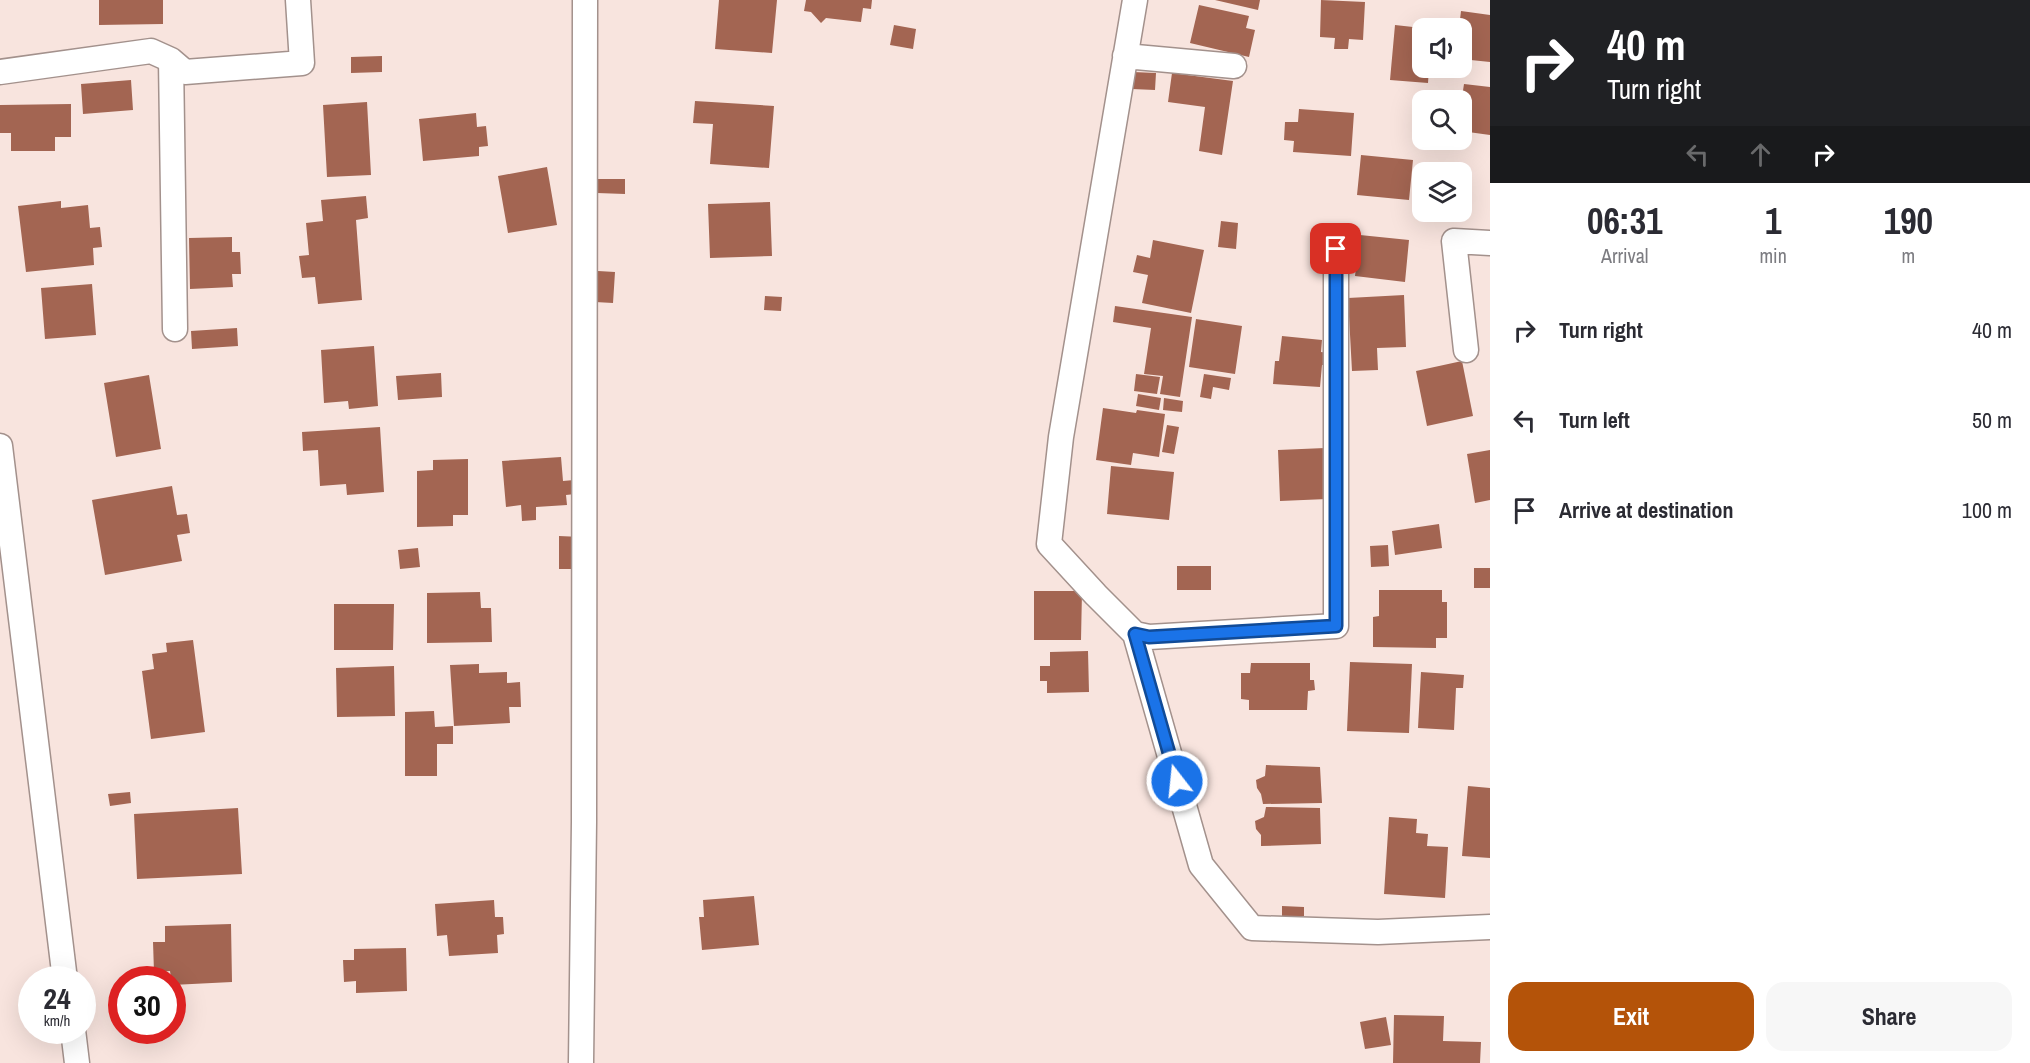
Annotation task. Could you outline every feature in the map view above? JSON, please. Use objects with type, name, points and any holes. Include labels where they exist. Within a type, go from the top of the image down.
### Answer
[{"type":"street","points":[[0,72],[151,51],[171,60],[185,72],[302,63],[298,0]]},
{"type":"street","points":[[581,1063],[584,822],[585,0]]},
{"type":"street","points":[[1135,0],[1061,438],[1048,544],[1135,634],[1201,865],[1252,928],[1378,932],[1490,927]]},
{"type":"street","points":[[1125,56],[1234,66]]},
{"type":"street","points":[[171,60],[175,329]]},
{"type":"street","points":[[1466,350],[1454,241],[1490,243]]},
{"type":"street","points":[[1135,634],[1149,637],[1336,626],[1336,249]]},
{"type":"street","points":[[0,446],[63,966]]},
{"type":"street","points":[[75,1044],[77,1063]]},
{"type":"building","points":[[99,0],[163,0],[163,24],[99,25]]},
{"type":"building","points":[[719,0],[777,0],[772,53],[715,49]]},
{"type":"building","points":[[806,0],[872,0],[871,9],[863,8],[861,22],[826,18],[821,23],[811,12],[804,11]]},
{"type":"building","points":[[1215,0],[1260,0],[1258,10]]},
{"type":"building","points":[[1321,0],[1365,2],[1363,40],[1349,39],[1348,49],[1334,49],[1335,38],[1320,37]]},
{"type":"building","points":[[1199,5],[1249,16],[1246,28],[1255,30],[1249,57],[1190,43]]},
{"type":"building","points":[[1461,11],[1490,15],[1490,62],[1472,60],[1472,18],[1460,18]]},
{"type":"building","points":[[894,25],[916,29],[913,49],[890,45]]},
{"type":"building","points":[[1395,25],[1412,27],[1412,78],[1428,78],[1428,83],[1390,80]]},
{"type":"building","points":[[382,56],[382,72],[351,73],[351,57]]},
{"type":"building","points":[[1133,72],[1156,73],[1155,90],[1132,89]]},
{"type":"building","points":[[1172,73],[1233,81],[1222,155],[1199,151],[1205,107],[1168,102]]},
{"type":"building","points":[[131,80],[133,110],[83,114],[81,84]]},
{"type":"building","points":[[1464,84],[1490,87],[1490,135],[1472,133],[1472,90],[1463,90]]},
{"type":"building","points":[[695,101],[774,106],[769,168],[710,164],[713,124],[693,123]]},
{"type":"building","points":[[367,102],[371,175],[327,177],[323,105]]},
{"type":"building","points":[[71,104],[71,137],[55,137],[55,151],[11,151],[11,133],[0,133],[0,105]]},
{"type":"building","points":[[1299,109],[1354,113],[1351,156],[1293,152],[1294,141],[1284,140],[1285,122],[1298,122]]},
{"type":"building","points":[[476,113],[477,127],[486,126],[488,146],[479,147],[479,156],[423,161],[419,119]]},
{"type":"building","points":[[1361,155],[1413,160],[1409,200],[1357,195]]},
{"type":"building","points":[[547,167],[557,225],[508,233],[498,176]]},
{"type":"building","points":[[598,179],[625,179],[625,194],[597,193]]},
{"type":"building","points":[[366,196],[368,218],[356,220],[362,300],[318,304],[315,277],[302,278],[299,256],[309,255],[306,223],[323,221],[321,200]]},
{"type":"building","points":[[61,201],[61,208],[88,205],[90,228],[100,227],[102,247],[93,248],[94,265],[26,272],[18,206]]},
{"type":"building","points":[[770,202],[772,256],[710,258],[708,204]]},
{"type":"building","points":[[1221,221],[1238,223],[1236,249],[1218,247]]},
{"type":"building","points":[[1360,235],[1409,240],[1405,282],[1355,276]]},
{"type":"building","points":[[232,237],[232,252],[240,252],[241,274],[232,274],[233,287],[190,289],[189,238]]},
{"type":"building","points":[[1153,240],[1204,250],[1191,313],[1142,303],[1148,275],[1133,272],[1137,255],[1150,258]]},
{"type":"building","points":[[598,271],[615,272],[613,303],[595,302]]},
{"type":"building","points":[[92,284],[96,335],[45,339],[41,288]]},
{"type":"building","points":[[1404,295],[1406,347],[1377,348],[1378,370],[1352,371],[1348,298]]},
{"type":"building","points":[[765,296],[782,297],[781,311],[764,310]]},
{"type":"building","points":[[1115,306],[1192,317],[1180,397],[1160,394],[1163,376],[1144,374],[1151,328],[1113,322]]},
{"type":"building","points":[[1196,319],[1242,326],[1235,374],[1189,367]]},
{"type":"building","points":[[237,328],[238,346],[192,349],[191,331]]},
{"type":"building","points":[[1282,336],[1322,340],[1321,352],[1328,353],[1327,365],[1322,365],[1320,387],[1273,384],[1275,361],[1279,361]]},
{"type":"building","points":[[374,346],[378,406],[349,409],[348,401],[324,403],[321,350]]},
{"type":"building","points":[[1462,361],[1473,416],[1427,426],[1416,371]]},
{"type":"building","points":[[441,373],[442,397],[398,400],[396,376]]},
{"type":"building","points":[[1136,374],[1160,377],[1157,394],[1134,391]]},
{"type":"building","points":[[1204,374],[1231,378],[1229,390],[1213,387],[1211,399],[1200,397]]},
{"type":"building","points":[[149,375],[161,449],[116,457],[104,383]]},
{"type":"building","points":[[1138,394],[1161,398],[1159,410],[1136,406]]},
{"type":"building","points":[[1164,398],[1183,401],[1182,412],[1163,410]]},
{"type":"building","points":[[1103,408],[1165,414],[1159,457],[1133,453],[1131,465],[1096,460]]},
{"type":"building","points":[[1167,425],[1179,427],[1174,454],[1162,452]]},
{"type":"building","points":[[380,427],[384,492],[347,495],[346,484],[320,486],[318,450],[303,451],[302,432]]},
{"type":"building","points":[[1325,448],[1327,499],[1280,501],[1278,450]]},
{"type":"building","points":[[1490,450],[1490,500],[1475,503],[1467,454]]},
{"type":"building","points":[[561,457],[563,481],[574,480],[575,494],[566,495],[567,505],[536,507],[536,520],[522,521],[521,505],[506,507],[502,461]]},
{"type":"building","points":[[468,459],[468,515],[453,515],[453,526],[417,527],[417,471],[433,470],[433,460]]},
{"type":"building","points":[[1111,466],[1174,472],[1169,520],[1107,514]]},
{"type":"building","points":[[172,486],[177,515],[187,514],[190,533],[177,535],[182,561],[105,575],[92,500]]},
{"type":"building","points":[[1439,524],[1442,548],[1395,555],[1392,531]]},
{"type":"building","points":[[559,536],[581,537],[580,569],[559,569]]},
{"type":"building","points":[[1388,545],[1389,566],[1371,567],[1370,546]]},
{"type":"building","points":[[418,548],[420,567],[400,569],[398,550]]},
{"type":"building","points":[[1177,566],[1211,566],[1211,590],[1177,590]]},
{"type":"building","points":[[1474,568],[1490,568],[1490,588],[1474,588]]},
{"type":"building","points":[[1379,590],[1442,590],[1442,602],[1447,602],[1447,638],[1436,638],[1436,648],[1373,647],[1373,617],[1379,616]]},
{"type":"building","points":[[1034,591],[1082,591],[1081,640],[1034,640]]},
{"type":"building","points":[[480,592],[481,608],[491,608],[492,642],[427,643],[427,593]]},
{"type":"building","points":[[334,604],[394,604],[393,650],[334,650]]},
{"type":"building","points":[[193,640],[205,732],[151,739],[142,671],[154,669],[152,654],[167,652],[166,643]]},
{"type":"building","points":[[1088,651],[1089,692],[1047,693],[1047,681],[1040,681],[1040,666],[1050,666],[1050,652]]},
{"type":"building","points":[[1350,662],[1412,664],[1409,733],[1347,731]]},
{"type":"building","points":[[1251,663],[1310,663],[1310,680],[1314,680],[1315,690],[1308,691],[1307,710],[1249,710],[1249,700],[1241,699],[1241,673],[1250,673]]},
{"type":"building","points":[[479,664],[479,673],[507,672],[507,683],[520,682],[521,707],[509,707],[510,723],[454,726],[450,665]]},
{"type":"building","points":[[394,666],[395,716],[337,717],[336,668]]},
{"type":"building","points":[[1421,672],[1464,675],[1463,688],[1456,688],[1454,730],[1418,728]]},
{"type":"building","points":[[434,711],[435,727],[453,726],[453,744],[437,744],[437,776],[405,776],[405,712]]},
{"type":"building","points":[[1266,765],[1320,767],[1322,803],[1263,804],[1256,780],[1265,776]]},
{"type":"building","points":[[1468,786],[1490,788],[1490,858],[1462,856]]},
{"type":"building","points":[[130,792],[131,803],[110,806],[108,794]]},
{"type":"building","points":[[1266,807],[1320,808],[1321,844],[1261,846],[1261,835],[1256,829],[1255,821],[1264,817]]},
{"type":"building","points":[[238,808],[242,874],[137,879],[134,814]]},
{"type":"building","points":[[1389,817],[1417,819],[1416,833],[1428,834],[1427,846],[1448,847],[1445,898],[1384,894]]},
{"type":"building","points":[[754,896],[759,945],[702,950],[699,917],[704,917],[703,900]]},
{"type":"building","points":[[494,900],[495,917],[503,917],[504,934],[497,935],[498,953],[449,956],[447,935],[437,936],[435,904]]},
{"type":"building","points":[[1282,906],[1304,907],[1304,916],[1282,916]]},
{"type":"building","points":[[231,924],[232,982],[186,984],[186,966],[154,966],[153,942],[165,942],[165,926]]},
{"type":"building","points":[[406,948],[407,991],[356,993],[356,981],[344,982],[343,960],[354,960],[354,949]]},
{"type":"building","points":[[1394,1015],[1444,1016],[1443,1041],[1481,1042],[1480,1063],[1393,1063]]},
{"type":"building","points":[[1386,1017],[1391,1045],[1365,1049],[1360,1022]]},
{"type":"route","points":[[1177,781],[1135,634],[1149,637],[1336,626],[1336,249]]}]
